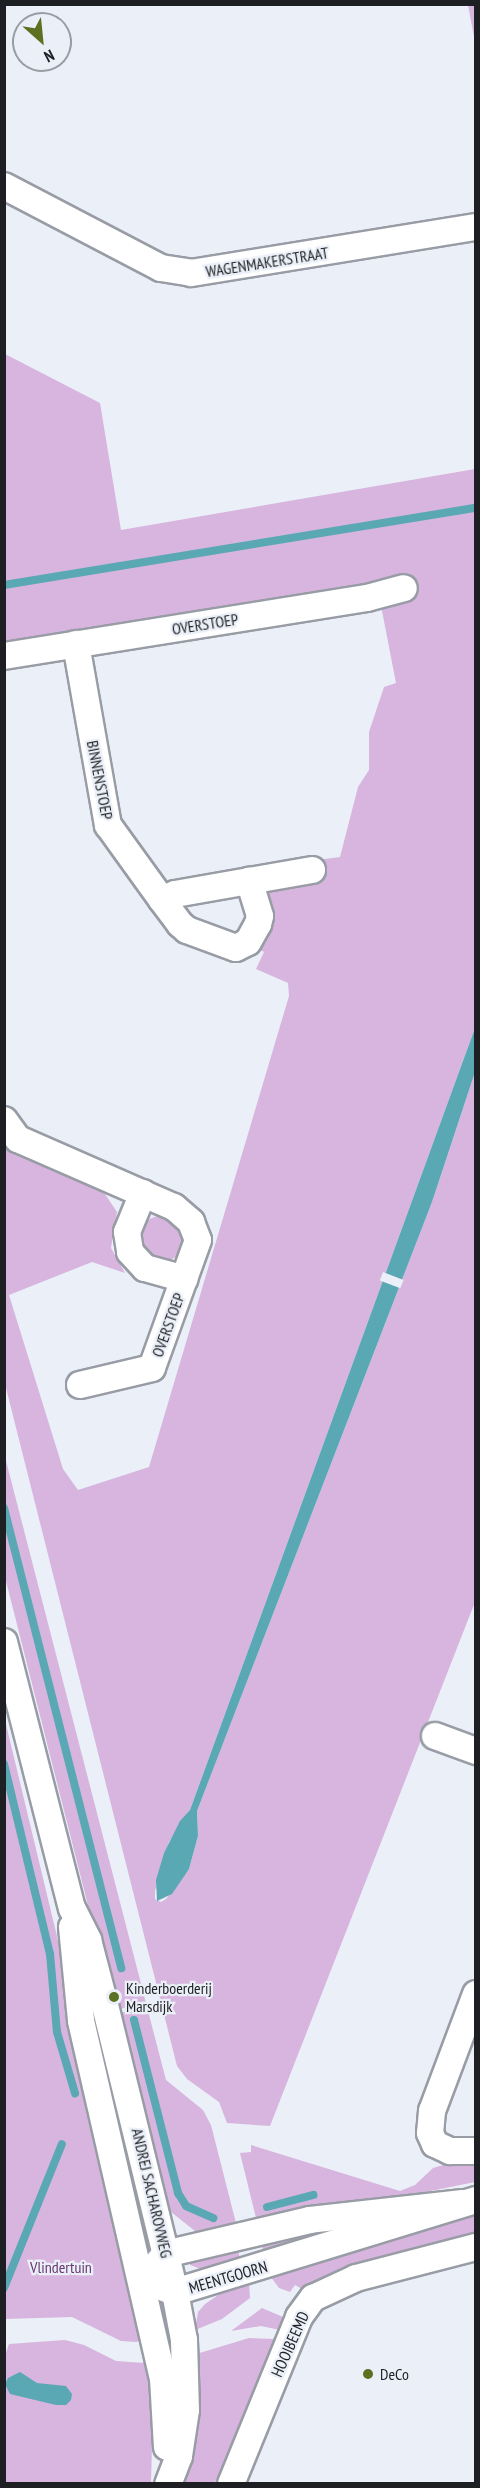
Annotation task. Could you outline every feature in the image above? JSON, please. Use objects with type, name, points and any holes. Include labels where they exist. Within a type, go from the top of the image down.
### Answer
[{"type":"street","name":"WAGENMAKERSTRAAT","points":[[4,186],[161,267],[191,273],[476,227]]},
{"type":"street","name":"OVERSTOEP","points":[[4,656],[367,598],[404,588]]},
{"type":"street","name":"BINNENSTOEP","points":[[76,644],[104,814],[162,900],[187,930],[236,948],[248,942],[260,916],[249,881]]},
{"type":"street","points":[[162,900],[175,894],[312,870]]},
{"type":"street","name":"OVERSTOEP","points":[[4,1120],[18,1139],[143,1192],[184,1213],[195,1229],[198,1240],[152,1368],[80,1385]]},
{"type":"street","name":"OVERSTOEP","points":[[143,1192],[127,1232],[130,1252],[145,1269],[185,1280]]},
{"type":"street","name":"ANDREJ SACHAROVWEG","points":[[4,1642],[72,1908],[81,2021],[143,2280],[166,2400],[168,2432],[166,2484]]},
{"type":"street","points":[[435,1736],[476,1751]]},
{"type":"street","name":"ANDREJ SACHAROVWEG","points":[[72,1908],[88,1940],[166,2253],[184,2340],[186,2410],[179,2456],[166,2484]]},
{"type":"street","points":[[476,1994],[432,2111],[430,2133],[435,2144],[450,2151],[476,2151]]},
{"type":"street","name":"MEENTGOORN","points":[[166,2253],[310,2220],[469,2201]]},
{"type":"street","name":"MEENTGOORN","points":[[143,2280],[175,2292],[469,2201]]},
{"type":"street","name":"HOOIBEEMD","points":[[231,2484],[299,2317],[313,2298],[356,2278],[476,2247]]},
{"type":"street","points":[[143,2280],[166,2253]]},
{"type":"green space","points":[[468,5],[475,5],[475,42]]},
{"type":"green space","points":[[5,354],[100,403],[121,530],[475,469],[475,1028],[190,1810],[169,1842],[155,1891],[155,1899],[161,1902],[166,1899],[189,1869],[198,1836],[197,1811],[432,1202],[475,1072],[475,1602],[270,2126],[227,2123],[219,2102],[187,2079],[177,2066],[5,1384],[5,1147],[103,1191],[117,1212],[111,1248],[125,1273],[92,1262],[9,1295],[63,1469],[78,1490],[149,1467],[289,996],[288,983],[256,969],[264,952],[258,949],[269,914],[269,892],[318,883],[317,860],[340,857],[358,787],[369,770],[369,732],[384,687],[396,683],[377,585],[5,644]]},
{"type":"green space","points":[[161,1216],[177,1223],[184,1239],[177,1255],[161,1262],[145,1255],[138,1239],[145,1223]]},
{"type":"green space","points":[[4,1453],[146,2003],[119,2009],[97,1941],[5,1577]]},
{"type":"green space","name":"Vlindertuin","points":[[5,1720],[61,1953],[82,2084],[120,2244],[147,2339],[136,2342],[121,2341],[72,2317],[5,2319]]},
{"type":"green space","points":[[147,2007],[166,2080],[203,2110],[211,2125],[238,2231],[207,2234],[195,2231],[166,2208],[120,2013]]},
{"type":"green space","points":[[251,2145],[400,2191],[415,2185],[433,2168],[457,2161],[475,2162],[475,2182],[258,2226],[240,2153],[251,2152]]},
{"type":"green space","points":[[475,2212],[475,2234],[346,2267],[302,2289],[295,2285],[290,2292],[279,2288],[268,2273]]},
{"type":"green space","points":[[329,2222],[335,2232],[264,2255],[260,2238]]},
{"type":"green space","points":[[236,2243],[241,2262],[206,2271],[190,2265],[190,2261]]},
{"type":"green space","points":[[249,2281],[250,2298],[222,2319],[195,2330],[198,2312],[205,2304],[227,2289]]},
{"type":"green space","points":[[262,2308],[283,2317],[280,2330],[261,2326],[231,2331]]},
{"type":"green space","points":[[249,2338],[274,2339],[215,2483],[183,2484],[192,2444],[193,2355]]},
{"type":"green space","points":[[65,2340],[84,2345],[116,2361],[145,2363],[153,2407],[151,2483],[5,2483],[4,2358],[9,2344]]},
{"type":"water","points":[[475,1028],[475,1072],[432,1202],[197,1811],[198,1836],[189,1869],[172,1894],[157,1901],[156,1880],[164,1853],[180,1821],[190,1810]]},
{"type":"water","points":[[20,2372],[37,2383],[66,2386],[72,2394],[71,2400],[66,2405],[56,2405],[10,2394],[5,2384],[8,2378]]},
{"type":"pier","points":[[383,1272],[404,1280],[400,1288],[380,1280]]},
{"type":"waterway","points":[[4,585],[476,508]]},
{"type":"waterway","points":[[4,1508],[121,1968]]},
{"type":"waterway","points":[[4,1764],[50,1954],[57,2032],[75,2093]]},
{"type":"waterway","points":[[134,2020],[178,2193],[186,2206],[213,2218]]},
{"type":"waterway","points":[[4,2288],[62,2144]]},
{"type":"waterway","points":[[267,2207],[313,2195]]},
{"type":"place","name":"Kinderboerderij Marsdijk","points":[[114,1997]]},
{"type":"place","name":"DeCo","points":[[368,2374]]}]
